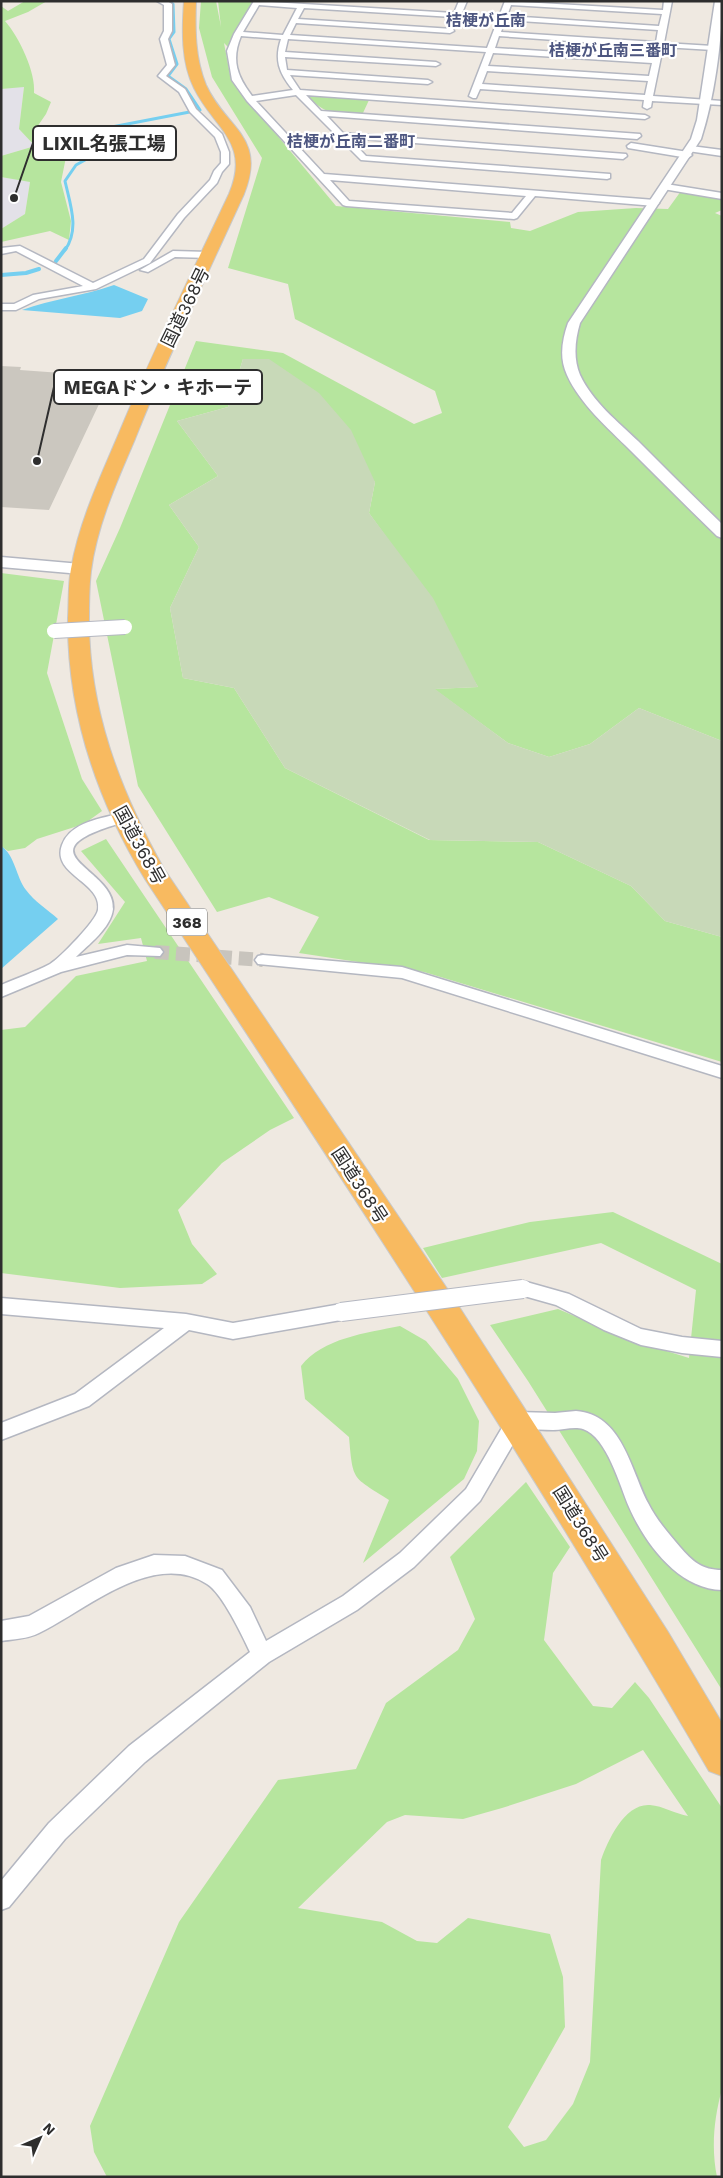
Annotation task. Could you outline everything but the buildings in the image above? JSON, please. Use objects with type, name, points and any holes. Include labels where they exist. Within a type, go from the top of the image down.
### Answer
[{"type":"highway","name":"国道368号","points":[[190,1],[189,44],[196,76],[214,109],[234,134],[244,154],[243,172],[209,256],[149,381],[97,506],[81,569],[78,634],[81,677],[93,739],[104,774],[123,818],[154,873],[517,1420],[668,1664],[722,1758]]},
{"type":"street","points":[[1,307],[16,307],[36,297],[93,286],[128,272],[147,260],[181,216],[214,180],[218,171],[225,164],[225,152],[219,136],[208,123],[194,112],[182,90],[162,76],[171,65],[164,39],[168,32],[168,4],[160,1]]},
{"type":"street","points":[[420,100],[464,1]]},
{"type":"street","points":[[457,15],[321,4],[302,6],[258,2],[238,34],[231,51],[233,71],[241,88],[250,99],[346,202],[514,216],[533,193],[608,176],[631,146],[645,117],[668,1]]},
{"type":"street","points":[[720,1],[702,120],[689,152],[574,323],[568,348],[570,366],[577,382],[591,402],[722,533]]},
{"type":"street","points":[[450,154],[509,2],[665,12]]},
{"type":"street","points":[[302,6],[284,37],[280,54],[283,72],[298,92],[364,158],[450,154],[637,136]]},
{"type":"street","points":[[503,18],[662,28]]},
{"type":"street","points":[[293,21],[450,31]]},
{"type":"street","points":[[238,34],[657,61]]},
{"type":"street","points":[[497,34],[713,48]]},
{"type":"street","points":[[280,54],[436,64]]},
{"type":"street","points":[[483,68],[652,79]]},
{"type":"street","points":[[283,72],[428,82]]},
{"type":"street","points":[[477,86],[722,102]]},
{"type":"street","points":[[250,99],[298,92],[369,107],[450,154],[533,193]]},
{"type":"street","points":[[319,113],[420,100],[645,117]]},
{"type":"street","points":[[341,135],[450,154],[608,176],[655,203]]},
{"type":"street","points":[[631,146],[689,152],[722,153]]},
{"type":"street","points":[[323,177],[450,154],[608,176]]},
{"type":"street","points":[[666,187],[722,196]]},
{"type":"street","points":[[1,251],[18,248],[93,286]]},
{"type":"street","points":[[128,272],[143,271],[173,254],[209,256]]},
{"type":"street","points":[[1,562],[81,569]]},
{"type":"street","points":[[54,631],[125,627]]},
{"type":"street","points":[[57,967],[100,923],[106,915],[108,906],[101,892],[72,864],[67,854],[67,847],[74,836],[86,829],[123,818]]},
{"type":"street","points":[[1,991],[57,967],[127,950],[155,952]]},
{"type":"street","points":[[263,960],[402,973],[722,1072]]},
{"type":"street","points":[[1,1306],[186,1322],[233,1331],[341,1312],[523,1289],[555,1296],[574,1304],[616,1328],[634,1334],[671,1343],[722,1349]]},
{"type":"street","points":[[1,1432],[82,1400],[186,1322]]},
{"type":"street","points":[[1,1899],[57,1831],[137,1754],[262,1655],[350,1603],[407,1560],[473,1495],[517,1420],[555,1422],[575,1419],[589,1422],[598,1428],[609,1441],[644,1516],[664,1543],[687,1570],[707,1579],[722,1580]]},
{"type":"street","points":[[1,1631],[32,1626],[116,1578],[154,1565],[185,1566],[215,1577],[242,1614],[262,1655]]},
{"type":"shaded area","points":[[24,86],[19,129],[35,146],[1,156],[1,89]]},
{"type":"shaded area","points":[[1,177],[30,181],[25,214],[1,229]]},
{"type":"green space","points":[[25,1],[47,1],[28,12],[5,21],[26,55],[32,75],[34,93],[51,102],[46,114],[37,127],[46,141],[66,157],[61,182],[71,221],[69,240],[50,231],[1,242],[1,229],[25,214],[30,182],[1,177],[1,156],[35,146],[19,129],[24,87],[1,89],[1,6],[8,11]]},
{"type":"green space","points":[[201,1],[216,1],[221,27],[218,1],[253,1],[228,47],[224,43],[231,80],[336,206],[510,222],[511,228],[530,231],[578,212],[636,208],[668,209],[681,191],[722,198],[722,210],[715,213],[722,216],[722,741],[639,708],[590,744],[549,757],[508,743],[434,689],[478,687],[394,548],[369,513],[375,482],[243,359],[228,407],[177,421],[218,476],[169,505],[199,547],[170,608],[183,678],[234,688],[285,768],[429,840],[538,842],[631,886],[665,921],[722,937],[722,1062],[424,972],[299,953],[319,917],[269,897],[217,912],[138,786],[96,581],[120,528],[196,341],[283,353],[414,424],[442,413],[435,391],[295,319],[288,284],[228,268],[262,158],[212,77],[199,28]]},
{"type":"green space","points":[[307,96],[367,98],[369,100],[363,113],[336,113],[320,107]]},
{"type":"green space","points":[[243,359],[269,359],[319,393],[351,430],[375,482],[369,513],[433,598],[478,687],[435,689],[508,743],[549,757],[590,744],[639,708],[722,741],[722,937],[665,921],[631,886],[538,842],[430,840],[285,768],[234,688],[183,678],[170,608],[199,547],[169,505],[218,476],[177,421],[228,407]]},
{"type":"green space","points":[[1,573],[64,581],[47,673],[82,779],[102,811],[84,824],[37,839],[25,848],[8,851],[1,846]]},
{"type":"green space","points":[[106,839],[294,1118],[270,1130],[222,1163],[178,1210],[192,1244],[217,1274],[202,1284],[120,1288],[1,1273],[1,1030],[25,1027],[76,976],[147,961],[141,938],[98,944],[125,902],[81,851]]},
{"type":"green space","points":[[613,1212],[722,1264],[722,1690],[528,1381],[490,1325],[558,1309],[631,1340],[689,1358],[696,1290],[601,1243],[442,1278],[423,1248],[530,1222]]},
{"type":"green space","points":[[400,1326],[426,1341],[458,1379],[479,1421],[477,1451],[464,1479],[363,1563],[389,1500],[361,1481],[357,1476],[352,1462],[349,1437],[305,1399],[301,1366],[321,1349],[333,1343],[360,1334]]},
{"type":"green space","points":[[526,1482],[570,1547],[553,1573],[544,1640],[593,1706],[612,1708],[635,1682],[649,1698],[722,1808],[722,2089],[714,2133],[717,2177],[107,2177],[94,2152],[90,2126],[179,1922],[278,1780],[356,1769],[386,1703],[458,1650],[475,1619],[450,1557]],"holes":[[[643,1750],[688,1816],[665,1808],[650,1805],[641,1806],[625,1816],[608,1843],[601,1860],[590,2062],[573,2104],[546,2140],[524,2147],[508,2127],[565,2027],[563,1977],[550,1934],[468,1918],[437,1943],[417,1941],[382,1922],[298,1908],[387,1822],[405,1815],[463,1819],[576,1784]]]},
{"type":"water","points":[[114,285],[148,299],[142,311],[120,318],[22,310],[91,292]]},
{"type":"water","points":[[1,846],[12,860],[29,894],[58,919],[1,969]]},
{"type":"waterway","points":[[65,250],[70,242],[73,225],[65,181],[76,165],[85,160],[65,136],[200,110],[186,89],[168,76],[177,64],[169,39],[174,32],[173,4],[167,1]]},
{"type":"waterway","points":[[56,261],[66,248]]},
{"type":"waterway","points":[[1,275],[26,273],[39,269]]},
{"type":"tunnel","points":[[155,952],[263,960]]},
{"type":"place","name":"LIXIL名張工場","points":[[14,198]]},
{"type":"place","name":"MEGAドン・キホーテ","points":[[37,461]]},
{"type":"district","name":"桔梗が丘南","points":[[486,20]]},
{"type":"district","name":"桔梗が丘南三番町","points":[[613,50]]},
{"type":"district","name":"桔梗が丘南二番町","points":[[351,141]]}]
